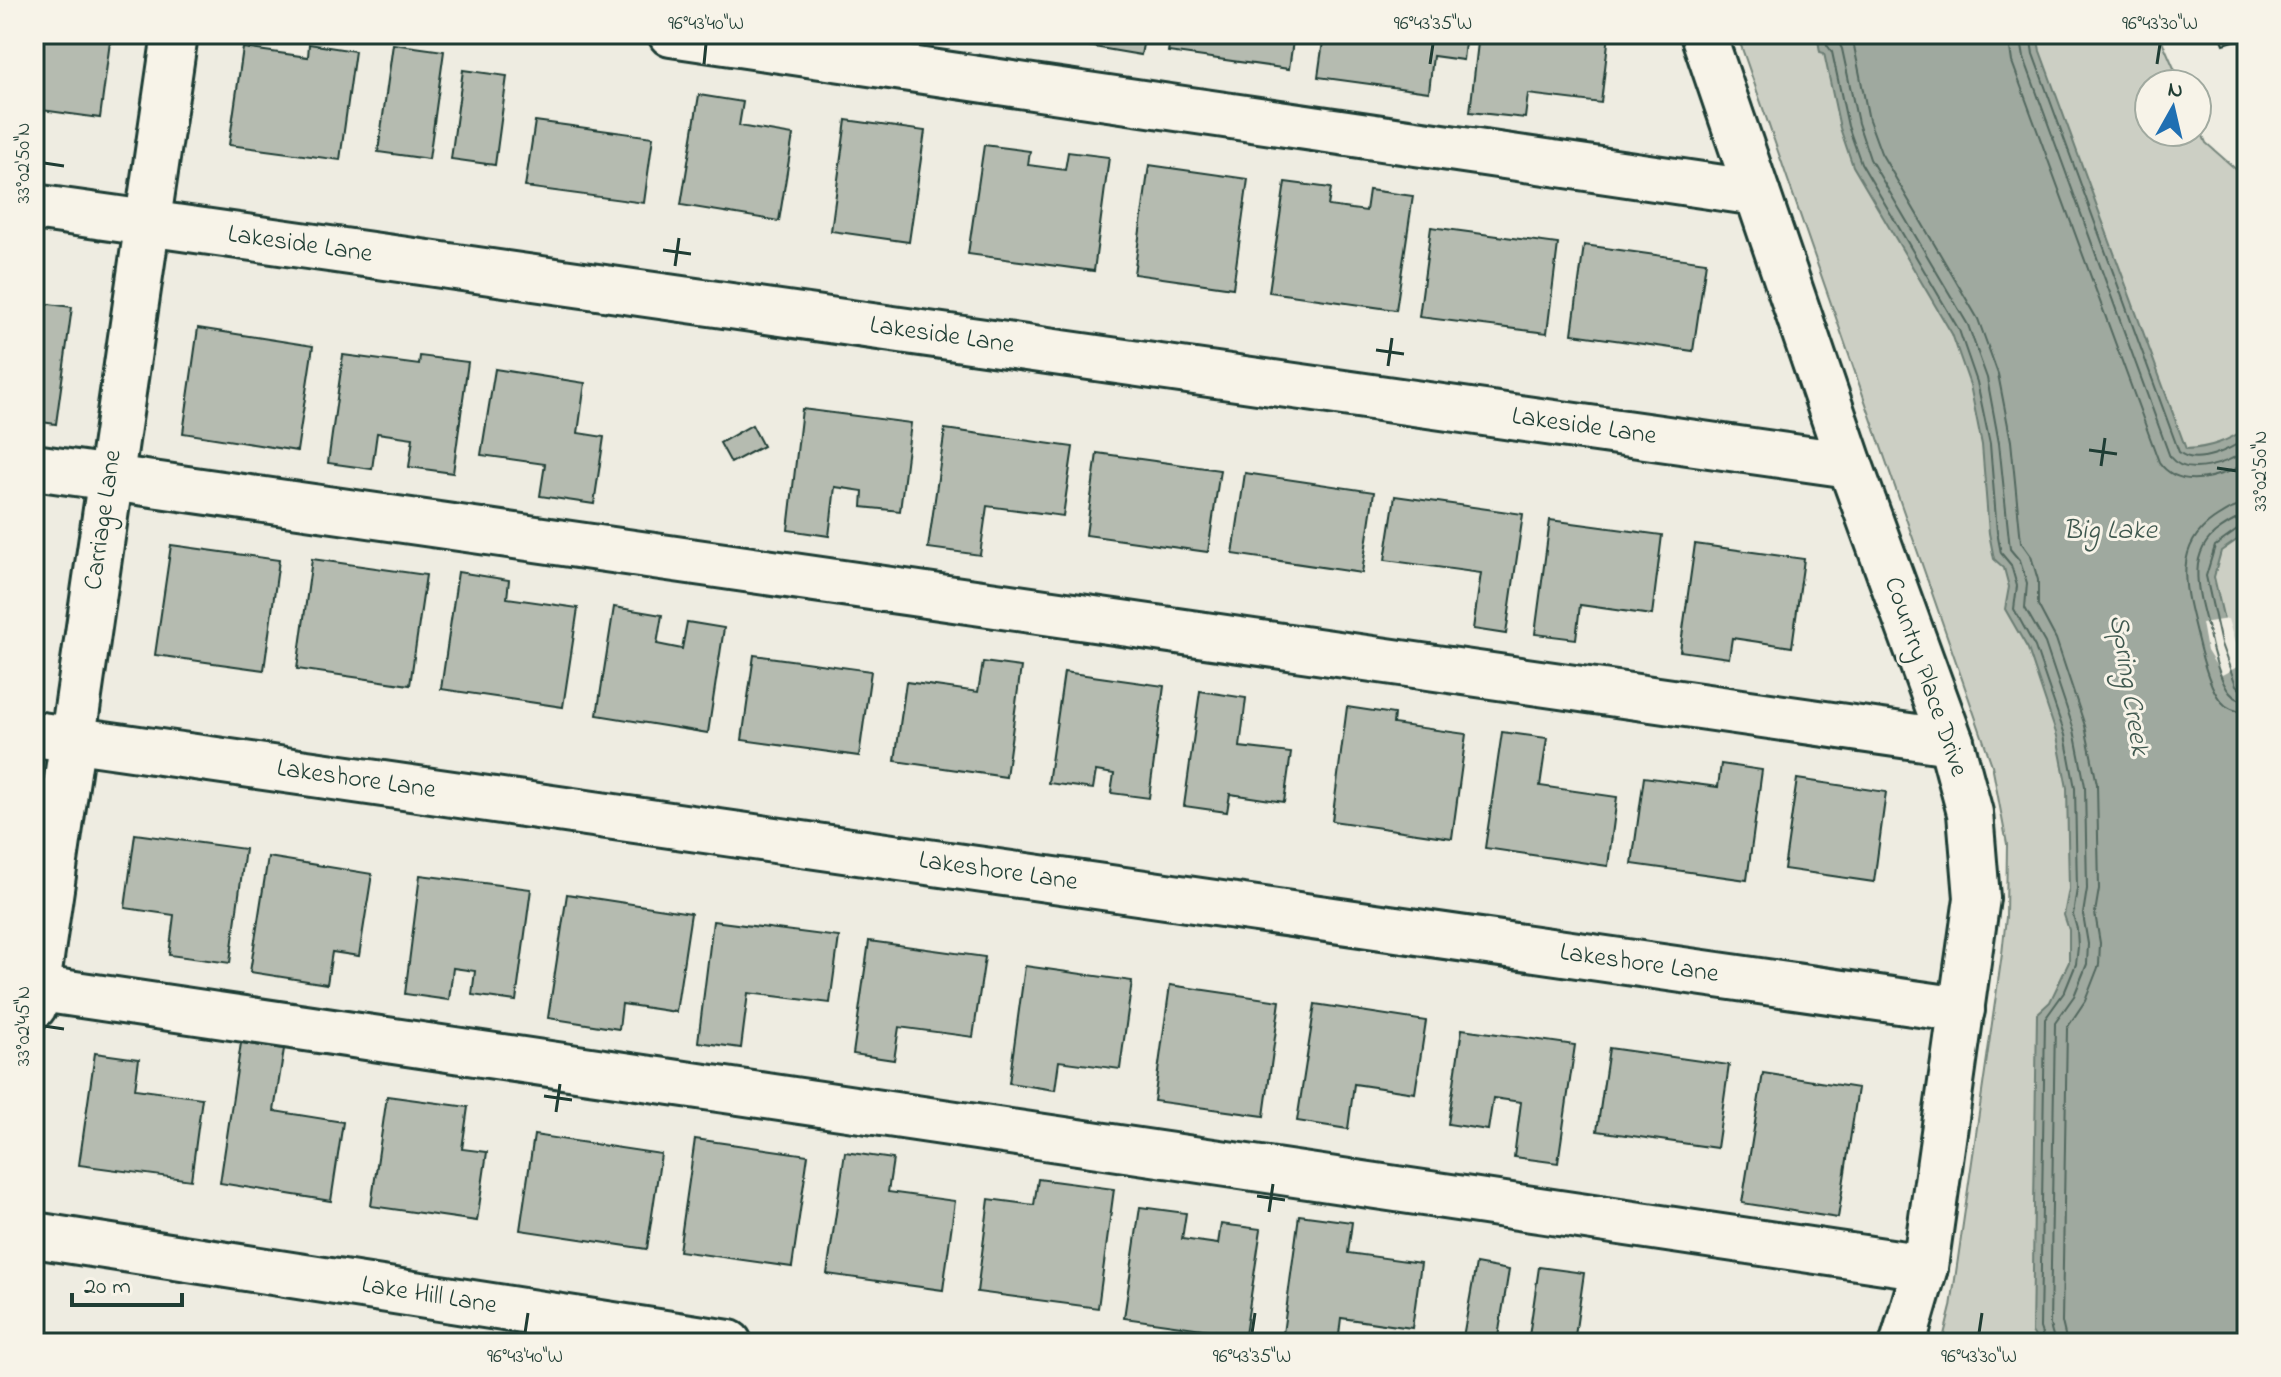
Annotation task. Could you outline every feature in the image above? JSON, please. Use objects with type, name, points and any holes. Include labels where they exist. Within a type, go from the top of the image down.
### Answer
[{"type":"street","name":"Carriage Lane","points":[[35,994],[53,736],[110,479],[175,34]]},
{"type":"street","points":[[671,34],[1757,193]]},
{"type":"street","name":"Country Place Drive","points":[[1703,34],[1850,465],[1951,742],[1970,813],[1977,898],[1925,1267],[1903,1343]]},
{"type":"street","name":"Lakeside Lane","points":[[34,207],[1850,465]]},
{"type":"street","points":[[34,467],[1951,742]]},
{"type":"street","name":"Lakeshore Lane","points":[[53,736],[1962,1010]]},
{"type":"street","points":[[35,994],[1925,1267]]},
{"type":"street","name":"Lake Hill Lane","points":[[34,1235],[729,1343]]},
{"type":"shaded area","name":"Big Lake","points":[[1737,34],[2159,34],[2174,68],[2133,68],[2133,148],[2212,148],[2247,179],[2247,1343],[1942,1343],[1951,1307],[2006,917],[2007,844],[1992,765]]},
{"type":"water","name":"Big Lake","points":[[1817,34],[2037,34],[2040,51],[2186,449],[2218,443],[2247,428],[2247,533],[2221,551],[2214,577],[2229,642],[2247,691],[2247,1343],[2039,1343],[2032,1332],[2037,1014],[2050,1002],[2069,962],[2069,930],[2064,915],[2069,889],[2067,788],[2057,736],[2028,649],[2005,609],[2009,587],[2004,568],[1994,559],[1982,445],[1970,385],[1952,334],[1853,166],[1840,128]]},
{"type":"pier","points":[[2228,619],[2241,665],[2222,675],[2207,651],[2202,623]]},
{"type":"building","points":[[34,34],[111,34],[100,118],[34,109]]},
{"type":"building","points":[[1084,34],[1145,34],[1141,55],[1082,45]]},
{"type":"building","points":[[1171,34],[1294,34],[1289,69],[1168,52]]},
{"type":"building","points":[[1324,34],[1466,34],[1463,60],[1433,56],[1429,92],[1318,77]]},
{"type":"building","points":[[1479,34],[1609,34],[1601,103],[1528,94],[1525,118],[1470,112]]},
{"type":"building","points":[[2220,34],[2247,34],[2247,37],[2224,44]]},
{"type":"building","points":[[309,44],[355,51],[340,160],[229,145],[243,48],[308,57]]},
{"type":"building","points":[[393,44],[444,51],[429,159],[378,152]]},
{"type":"building","points":[[463,70],[507,76],[495,165],[451,159]]},
{"type":"building","points":[[699,95],[743,102],[739,126],[793,135],[779,221],[681,205]]},
{"type":"building","points":[[846,120],[925,131],[909,242],[831,231]]},
{"type":"building","points":[[535,121],[653,137],[644,203],[525,187]]},
{"type":"building","points":[[984,145],[1030,151],[1028,165],[1065,170],[1068,152],[1109,157],[1094,271],[968,254]]},
{"type":"building","points":[[1149,165],[1248,179],[1233,288],[1134,274]]},
{"type":"building","points":[[1285,182],[1331,188],[1328,206],[1366,211],[1369,190],[1413,196],[1396,310],[1269,292]]},
{"type":"building","points":[[1431,227],[1558,244],[1547,333],[1419,317]]},
{"type":"building","points":[[1584,245],[1706,262],[1693,351],[1572,334]]},
{"type":"building","points":[[34,302],[72,307],[56,424],[34,421]]},
{"type":"building","points":[[198,328],[313,346],[297,451],[183,433]]},
{"type":"building","points":[[343,355],[419,365],[420,356],[468,362],[453,473],[409,467],[413,438],[377,433],[372,469],[328,463]]},
{"type":"building","points":[[495,369],[585,383],[578,433],[604,437],[594,504],[540,496],[545,464],[481,455]]},
{"type":"building","points":[[802,409],[911,423],[900,511],[862,507],[863,491],[835,487],[829,536],[788,530]]},
{"type":"building","points":[[752,425],[763,446],[731,463],[720,443]]},
{"type":"building","points":[[945,429],[1073,447],[1063,516],[987,506],[980,555],[928,548]]},
{"type":"building","points":[[1097,453],[1220,470],[1208,552],[1086,535]]},
{"type":"building","points":[[1245,473],[1374,492],[1362,573],[1233,554]]},
{"type":"building","points":[[1395,496],[1523,514],[1506,634],[1473,629],[1481,573],[1385,560]]},
{"type":"building","points":[[1550,520],[1662,535],[1652,615],[1580,605],[1576,639],[1535,634]]},
{"type":"building","points":[[1695,544],[1804,559],[1792,647],[1732,638],[1729,658],[1680,651]]},
{"type":"building","points":[[171,545],[279,560],[264,670],[155,655]]},
{"type":"building","points":[[312,559],[426,575],[410,685],[297,669]]},
{"type":"building","points":[[458,572],[509,580],[507,598],[578,608],[563,707],[441,689]]},
{"type":"building","points":[[614,607],[662,615],[657,644],[682,649],[687,622],[724,628],[708,733],[597,715]]},
{"type":"building","points":[[754,655],[871,671],[859,756],[742,740]]},
{"type":"building","points":[[983,662],[1021,667],[1006,777],[895,761],[906,682],[978,692]]},
{"type":"building","points":[[1064,672],[1164,686],[1149,798],[1111,793],[1114,774],[1096,771],[1093,789],[1048,783]]},
{"type":"building","points":[[1200,691],[1246,698],[1240,747],[1291,753],[1284,802],[1230,794],[1227,812],[1184,806]]},
{"type":"building","points":[[1347,707],[1394,714],[1393,724],[1466,734],[1452,838],[1332,821]]},
{"type":"building","points":[[1502,732],[1547,738],[1540,786],[1617,797],[1608,866],[1485,848]]},
{"type":"building","points":[[1721,764],[1762,770],[1747,880],[1632,864],[1644,777],[1718,787]]},
{"type":"building","points":[[1797,779],[1886,792],[1874,882],[1784,869]]},
{"type":"building","points":[[135,834],[245,849],[230,963],[169,955],[174,915],[125,908]]},
{"type":"building","points":[[268,857],[372,874],[359,956],[332,952],[327,984],[250,972]]},
{"type":"building","points":[[420,875],[531,889],[516,1001],[472,995],[475,971],[453,968],[449,1000],[405,994]]},
{"type":"building","points":[[567,894],[691,913],[676,1012],[622,1004],[619,1029],[548,1018]]},
{"type":"building","points":[[713,921],[839,937],[830,1003],[748,993],[741,1048],[698,1042]]},
{"type":"building","points":[[869,941],[985,957],[973,1037],[899,1027],[894,1060],[853,1054]]},
{"type":"building","points":[[1025,966],[1132,981],[1120,1069],[1059,1061],[1055,1090],[1009,1083]]},
{"type":"building","points":[[1170,985],[1280,1001],[1264,1116],[1154,1101]]},
{"type":"building","points":[[1315,1004],[1426,1021],[1415,1093],[1354,1084],[1348,1129],[1297,1121]]},
{"type":"building","points":[[1462,1029],[1575,1045],[1558,1163],[1514,1157],[1521,1102],[1493,1098],[1488,1130],[1448,1124]]},
{"type":"building","points":[[241,1043],[284,1049],[274,1111],[343,1122],[331,1201],[220,1183]]},
{"type":"building","points":[[1609,1048],[1729,1065],[1717,1148],[1597,1131]]},
{"type":"building","points":[[95,1053],[139,1059],[135,1089],[202,1098],[191,1180],[79,1165]]},
{"type":"building","points":[[1763,1073],[1858,1088],[1838,1218],[1742,1203]]},
{"type":"building","points":[[387,1096],[468,1107],[462,1149],[487,1152],[477,1221],[371,1206]]},
{"type":"building","points":[[534,1135],[661,1154],[647,1249],[520,1230]]},
{"type":"building","points":[[695,1139],[808,1155],[792,1267],[679,1251]]},
{"type":"building","points":[[845,1152],[893,1159],[888,1192],[955,1201],[943,1290],[827,1274]]},
{"type":"building","points":[[1038,1179],[1114,1189],[1098,1308],[977,1292],[989,1199],[1034,1205]]},
{"type":"building","points":[[1140,1207],[1186,1213],[1182,1239],[1218,1244],[1221,1224],[1261,1229],[1245,1335],[1124,1318]]},
{"type":"building","points":[[1299,1215],[1352,1222],[1348,1253],[1421,1263],[1412,1328],[1341,1318],[1338,1343],[1282,1341]]},
{"type":"building","points":[[1476,1264],[1509,1270],[1497,1343],[1463,1337]]},
{"type":"building","points":[[1539,1267],[1584,1273],[1574,1343],[1528,1343]]},
{"type":"water label","name":"Spring Creek","points":[[2128,685]]}]
